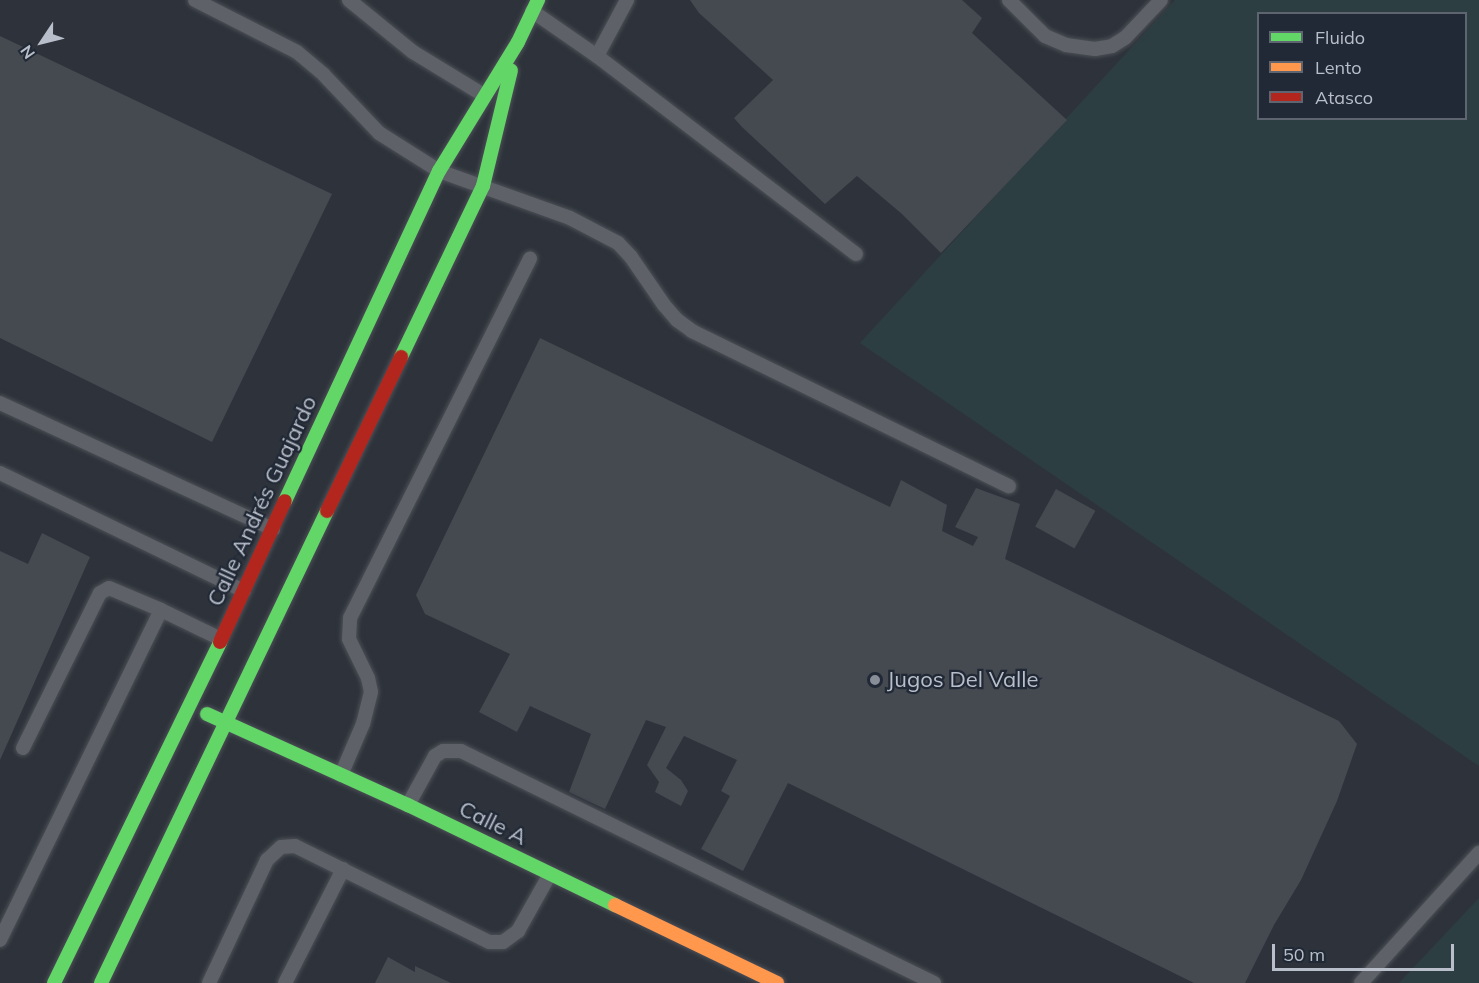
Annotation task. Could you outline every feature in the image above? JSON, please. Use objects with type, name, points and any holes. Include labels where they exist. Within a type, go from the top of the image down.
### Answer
[{"type":"main road","name":"Calle Andrés Guajardo","points":[[54,983],[244,591],[439,171],[518,42],[535,6]]},
{"type":"main road","name":"Calle Andrés Guajardo","points":[[101,983],[483,186],[518,42]]},
{"type":"main road","name":"Calle A","points":[[189,706],[408,805],[777,983]]},
{"type":"lane","points":[[195,0],[297,52],[324,75],[379,134],[439,171],[570,218],[618,243],[631,257],[664,305],[677,320],[692,331],[1009,486]]},
{"type":"lane","points":[[349,0],[413,52],[484,96],[503,104]]},
{"type":"lane","points":[[597,56],[627,0]]},
{"type":"lane","points":[[1009,0],[1045,36],[1066,45],[1095,49],[1112,46],[1125,38],[1161,0]]},
{"type":"lane","points":[[535,6],[856,254]]},
{"type":"lane","points":[[341,775],[363,724],[371,692],[368,678],[349,639],[348,629],[352,611],[530,258]]},
{"type":"lane","points":[[0,403],[273,529]]},
{"type":"lane","points":[[0,473],[244,591]]},
{"type":"lane","points":[[23,748],[100,593],[109,588],[221,639]]},
{"type":"lane","points":[[0,940],[161,610]]},
{"type":"lane","points":[[408,805],[435,756],[443,751],[461,751],[934,983]]},
{"type":"lane","points":[[209,983],[267,860],[276,849],[295,846],[489,942],[511,938],[518,931],[550,874]]},
{"type":"lane","points":[[1361,983],[1479,853]]},
{"type":"lane","points":[[285,983],[343,869]]},
{"type":"shaded area","points":[[1175,0],[1479,0],[1479,766],[860,343]]},
{"type":"shaded area","points":[[1479,898],[1479,983],[1399,983]]},
{"type":"building","points":[[690,0],[962,0],[982,18],[972,33],[1067,120],[941,253],[902,214],[857,176],[825,204],[742,127],[734,118],[773,80],[699,13]]},
{"type":"building","points":[[0,36],[332,194],[212,442],[0,338]]},
{"type":"building","name":"Jugos Del Valle","points":[[540,338],[890,507],[901,480],[947,505],[942,531],[973,546],[978,537],[955,527],[976,488],[1020,504],[1005,559],[1339,721],[1357,744],[1337,801],[1301,880],[1274,925],[1245,983],[1194,983],[788,783],[743,871],[701,849],[730,796],[721,791],[737,760],[684,736],[666,768],[681,780],[688,791],[681,806],[655,792],[659,782],[647,765],[666,727],[646,720],[605,809],[569,792],[591,734],[530,706],[517,732],[479,712],[510,654],[425,614],[416,595]]},
{"type":"building","points":[[1056,489],[1095,511],[1075,548],[1035,527]]},
{"type":"building","points":[[42,533],[90,557],[0,760],[0,551],[28,564]]},
{"type":"building","points":[[388,957],[415,972],[415,966],[451,983],[375,983]]},
{"type":"traffic: fast","points":[[285,501],[439,171],[518,42],[538,0]]},
{"type":"traffic: fast","points":[[401,357],[483,186],[511,70]]},
{"type":"traffic: fast","points":[[101,983],[327,511]]},
{"type":"traffic: fast","points":[[54,983],[220,642]]},
{"type":"traffic: fast","points":[[207,714],[408,805],[615,905]]},
{"type":"traffic: slow","points":[[615,905],[777,983]]},
{"type":"traffic: jam","points":[[327,511],[401,357]]},
{"type":"traffic: jam","points":[[220,642],[285,501]]},
{"type":"place","name":"Jugos Del Valle","points":[[875,680]]}]
